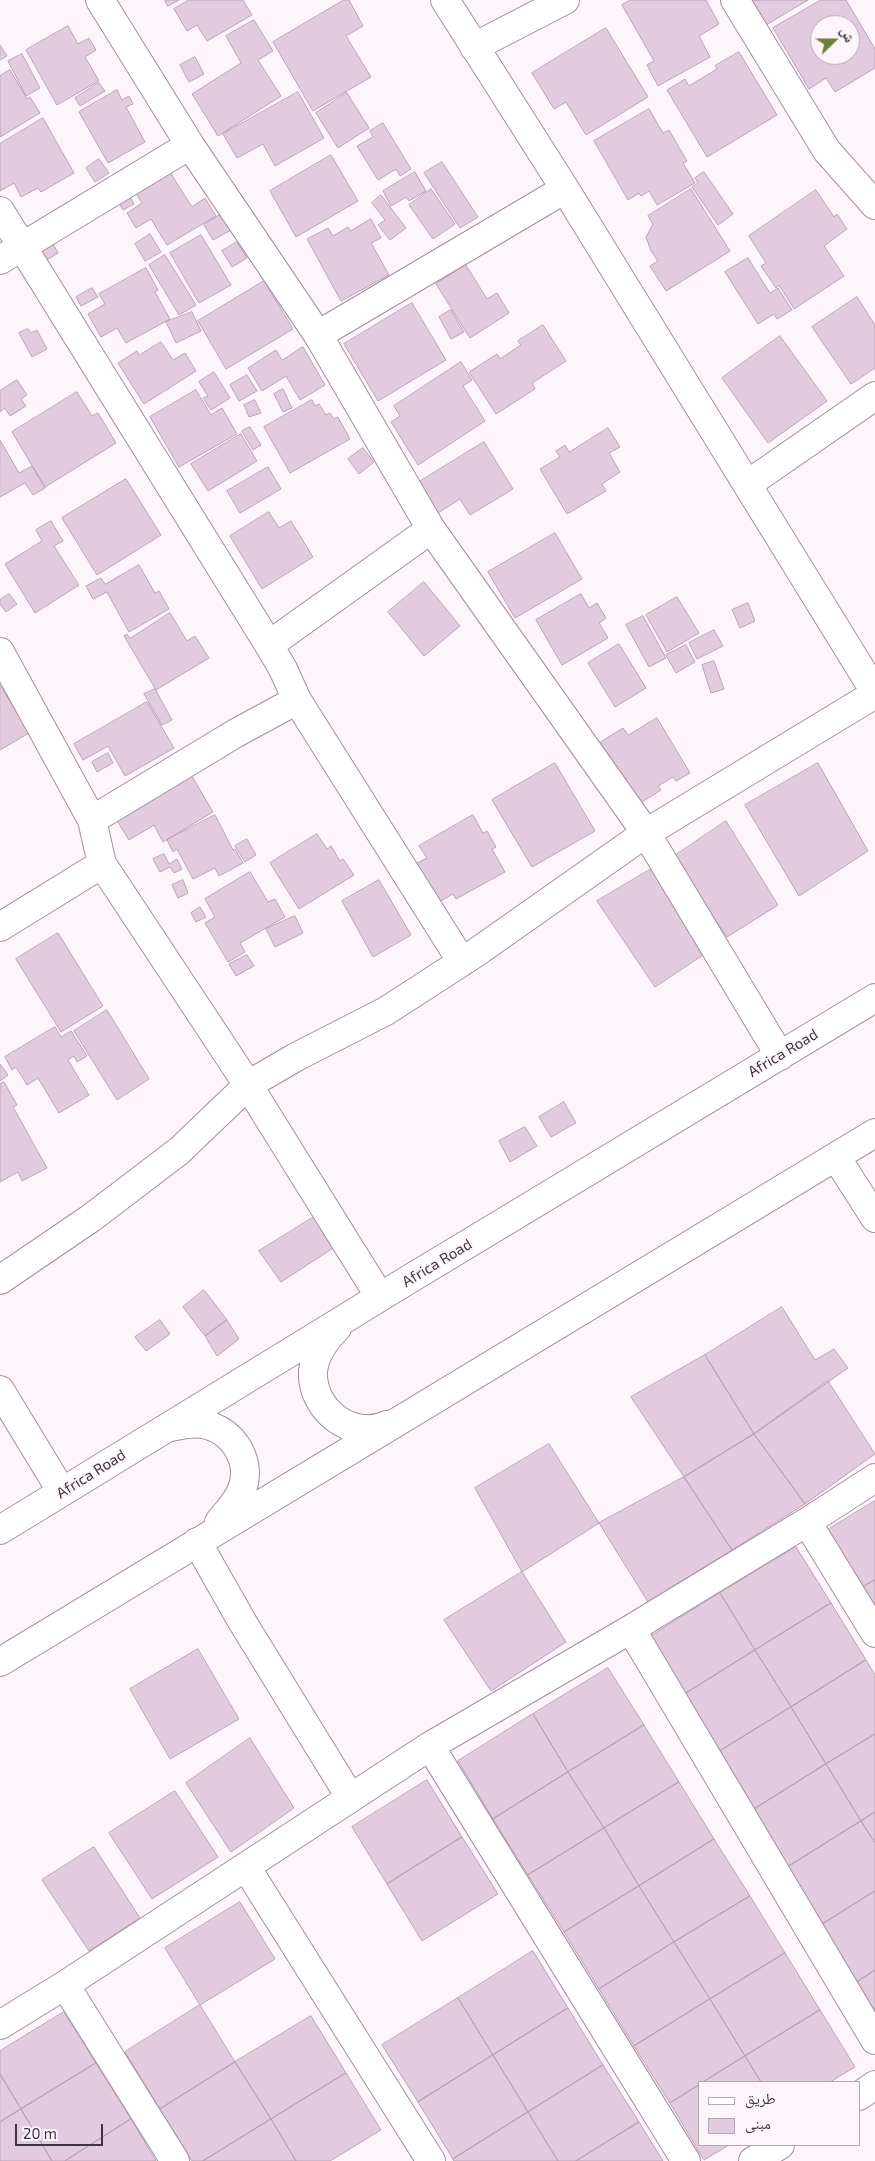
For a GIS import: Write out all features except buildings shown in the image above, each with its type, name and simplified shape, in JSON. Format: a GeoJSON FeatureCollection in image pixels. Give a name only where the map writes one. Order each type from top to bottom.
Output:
{"type":"FeatureCollection","features":[{"type":"Feature","properties":{"kind":"street"},"geometry":{"type":"LineString","coordinates":[[100,0],[190,145],[318,335],[431,529],[646,833],[780,1056]]}},
{"type":"Feature","properties":{"kind":"street"},"geometry":{"type":"LineString","coordinates":[[0,1280],[91,1218],[180,1151],[248,1085],[296,1057],[386,1011],[462,962],[646,833],[875,693],[748,484],[446,0]]}},
{"type":"Feature","properties":{"kind":"street"},"geometry":{"type":"LineString","coordinates":[[474,47],[565,0]]}},
{"type":"Feature","properties":{"kind":"street"},"geometry":{"type":"LineString","coordinates":[[735,0],[827,152],[875,205]]}},
{"type":"Feature","properties":{"kind":"street"},"geometry":{"type":"LineString","coordinates":[[11,254],[190,145]]}},
{"type":"Feature","properties":{"kind":"street"},"geometry":{"type":"LineString","coordinates":[[318,335],[565,189]]}},
{"type":"Feature","properties":{"kind":"street"},"geometry":{"type":"LineString","coordinates":[[0,211],[11,254],[269,645],[283,669],[297,700],[462,962]]}},
{"type":"Feature","properties":{"kind":"street"},"geometry":{"type":"LineString","coordinates":[[748,484],[875,396]]}},
{"type":"Feature","properties":{"kind":"street"},"geometry":{"type":"LineString","coordinates":[[269,645],[431,529]]}},
{"type":"Feature","properties":{"kind":"street"},"geometry":{"type":"LineString","coordinates":[[0,652],[92,820],[102,864],[248,1085],[380,1297]]}},
{"type":"Feature","properties":{"kind":"street"},"geometry":{"type":"LineString","coordinates":[[92,820],[236,733],[297,700]]}},
{"type":"Feature","properties":{"kind":"street"},"geometry":{"type":"LineString","coordinates":[[0,927],[102,864]]}},
{"type":"Feature","properties":{"kind":"street","name":"Africa Road"},"geometry":{"type":"LineString","coordinates":[[0,1530],[380,1297],[875,998]]}},
{"type":"Feature","properties":{"kind":"street"},"geometry":{"type":"LineString","coordinates":[[0,1662],[875,1133]]}},
{"type":"Feature","properties":{"kind":"street"},"geometry":{"type":"LineString","coordinates":[[836,1157],[875,1218]]}},
{"type":"Feature","properties":{"kind":"street"},"geometry":{"type":"LineString","coordinates":[[349,1317],[326,1340],[317,1354],[313,1371],[315,1388],[322,1404],[333,1417],[348,1426],[364,1429],[381,1428],[397,1421]]}},
{"type":"Feature","properties":{"kind":"street"},"geometry":{"type":"LineString","coordinates":[[0,1390],[62,1492]]}},
{"type":"Feature","properties":{"kind":"street"},"geometry":{"type":"LineString","coordinates":[[153,1436],[169,1428],[184,1424],[200,1423],[215,1427],[228,1435],[239,1448],[244,1463],[245,1479],[241,1494],[203,1539]]}},
{"type":"Feature","properties":{"kind":"street"},"geometry":{"type":"LineString","coordinates":[[0,2025],[65,1985],[430,1746],[631,1629],[807,1522],[875,1478]]}},
{"type":"Feature","properties":{"kind":"street"},"geometry":{"type":"LineString","coordinates":[[807,1522],[875,1633]]}},
{"type":"Feature","properties":{"kind":"street"},"geometry":{"type":"LineString","coordinates":[[203,1539],[243,1623],[350,1797]]}},
{"type":"Feature","properties":{"kind":"street"},"geometry":{"type":"LineString","coordinates":[[631,1629],[875,2040]]}},
{"type":"Feature","properties":{"kind":"street"},"geometry":{"type":"LineString","coordinates":[[430,1746],[686,2161]]}},
{"type":"Feature","properties":{"kind":"street"},"geometry":{"type":"LineString","coordinates":[[246,1867],[431,2161]]}},
{"type":"Feature","properties":{"kind":"street"},"geometry":{"type":"LineString","coordinates":[[65,1985],[175,2161]]}},
{"type":"Feature","properties":{"kind":"street"},"geometry":{"type":"LineString","coordinates":[[860,2095],[875,2085]]}},
{"type":"Feature","properties":{"kind":"street"},"geometry":{"type":"LineString","coordinates":[[753,2161],[778,2146]]}}]}
